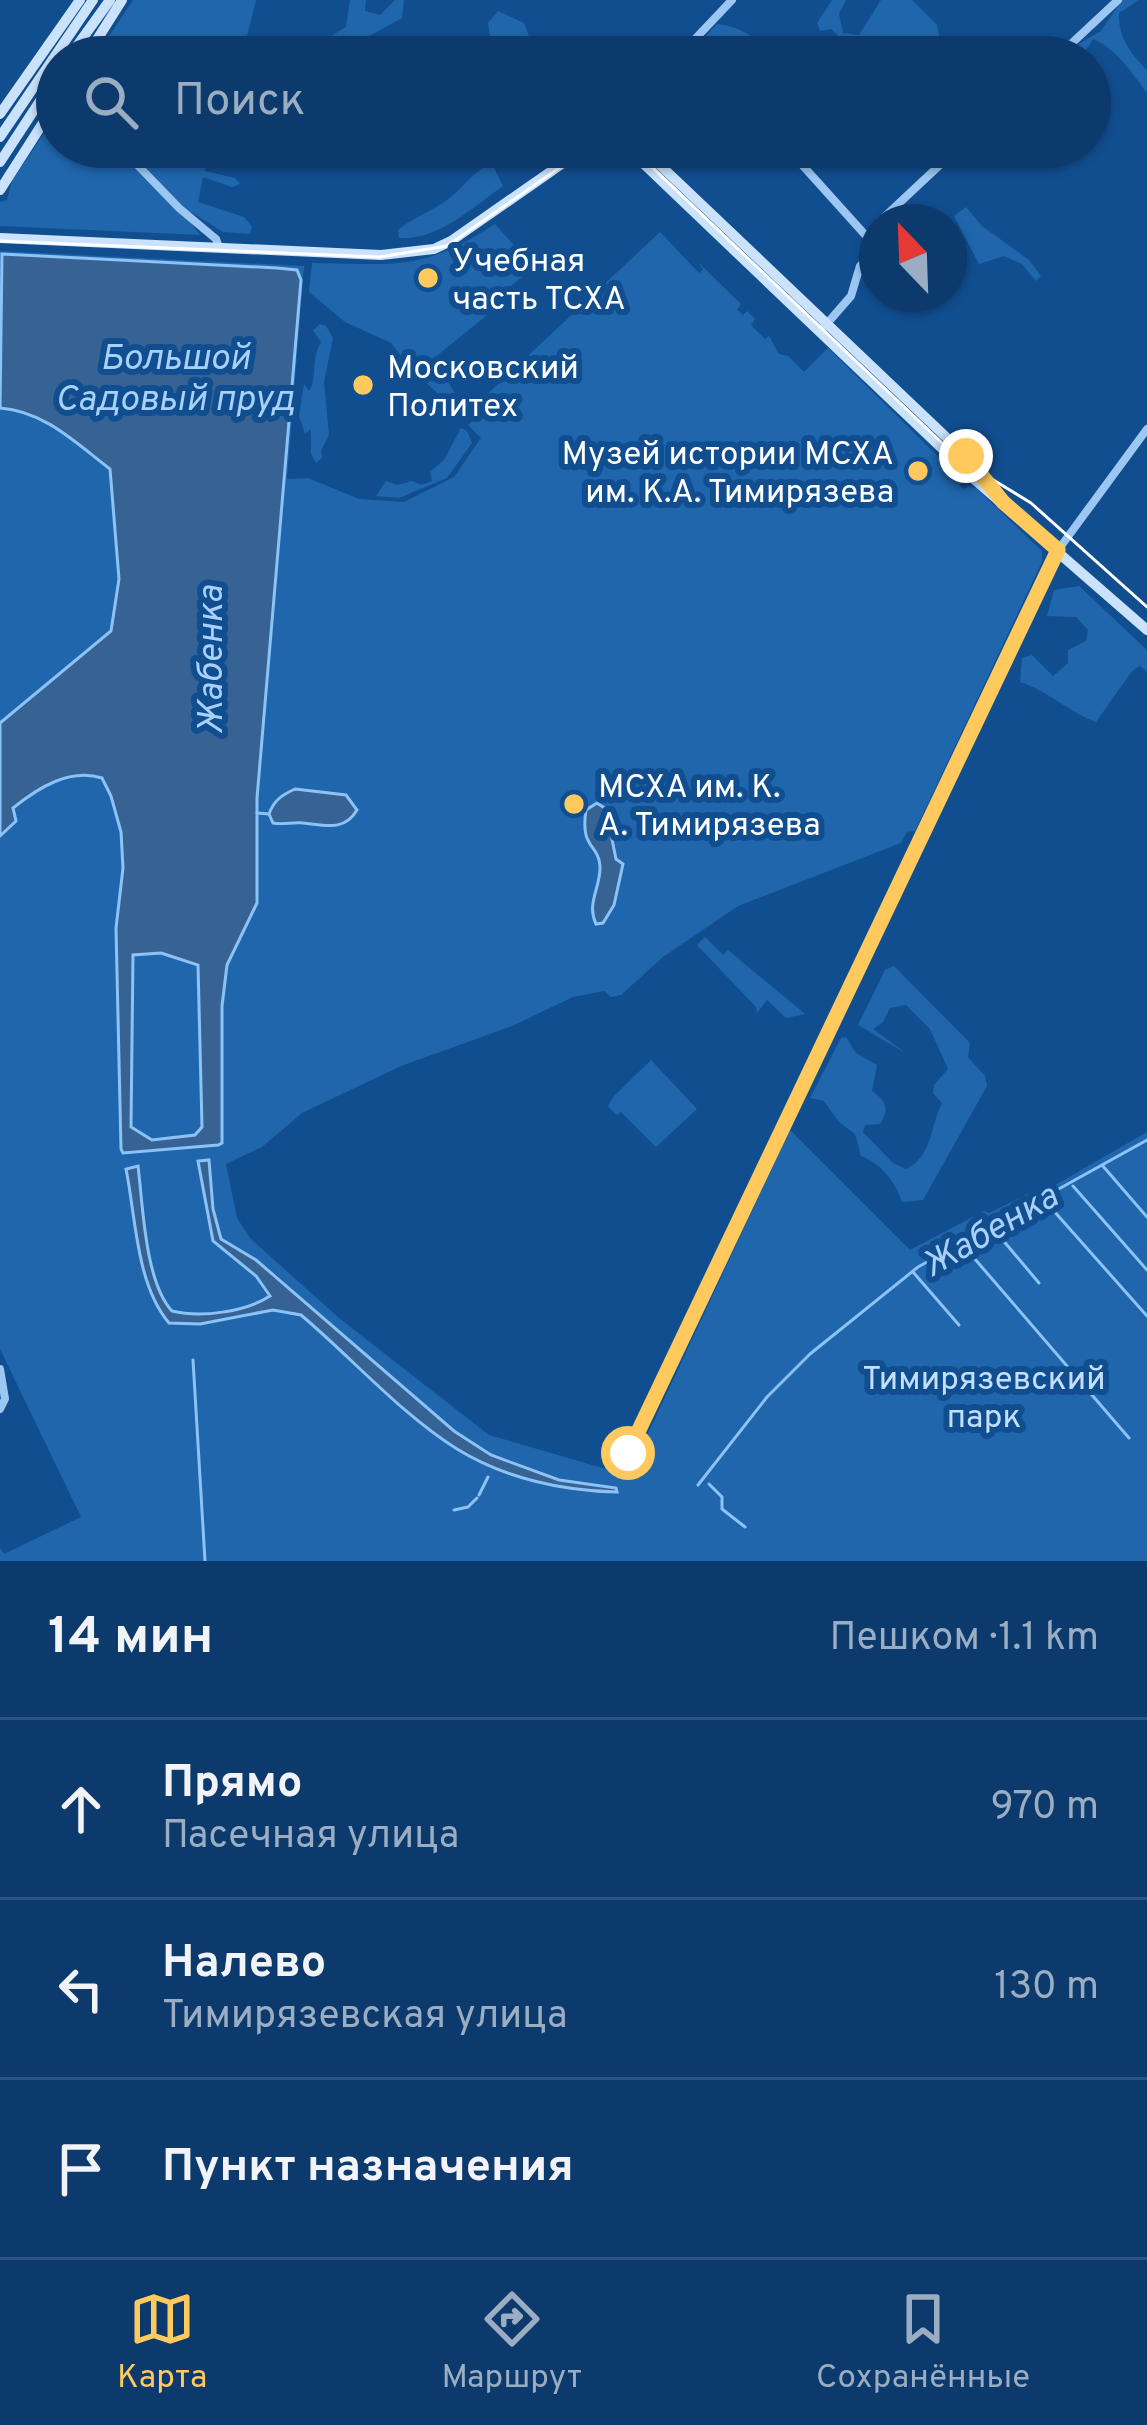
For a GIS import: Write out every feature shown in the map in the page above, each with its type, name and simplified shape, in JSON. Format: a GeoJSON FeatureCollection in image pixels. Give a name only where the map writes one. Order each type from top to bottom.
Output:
{"type":"FeatureCollection","features":[{"type":"Feature","properties":{"kind":"main road"},"geometry":{"type":"LineString","coordinates":[[52,36],[80,0]]}},
{"type":"Feature","properties":{"kind":"main road"},"geometry":{"type":"LineString","coordinates":[[69,36],[93,0]]}},
{"type":"Feature","properties":{"kind":"main road"},"geometry":{"type":"LineString","coordinates":[[84,36],[110,0]]}},
{"type":"Feature","properties":{"kind":"main road"},"geometry":{"type":"LineString","coordinates":[[99,36],[122,0]]}},
{"type":"Feature","properties":{"kind":"main road"},"geometry":{"type":"LineString","coordinates":[[0,114],[5,96],[36,56]]}},
{"type":"Feature","properties":{"kind":"main road"},"geometry":{"type":"LineString","coordinates":[[0,137],[36,84]]}},
{"type":"Feature","properties":{"kind":"main road"},"geometry":{"type":"LineString","coordinates":[[0,163],[36,108]]}},
{"type":"Feature","properties":{"kind":"main road"},"geometry":{"type":"LineString","coordinates":[[0,190],[36,134]]}},
{"type":"Feature","properties":{"kind":"main road"},"geometry":{"type":"LineString","coordinates":[[2,239],[381,255],[437,248],[555,168]]}},
{"type":"Feature","properties":{"kind":"main road"},"geometry":{"type":"LineString","coordinates":[[649,168],[823,328]]}},
{"type":"Feature","properties":{"kind":"main road"},"geometry":{"type":"LineString","coordinates":[[662,168],[1003,502],[1147,630]]}},
{"type":"Feature","properties":{"kind":"street"},"geometry":{"type":"LineString","coordinates":[[698,36],[732,0]]}},
{"type":"Feature","properties":{"kind":"street"},"geometry":{"type":"LineString","coordinates":[[1079,36],[1118,0]]}},
{"type":"Feature","properties":{"kind":"street"},"geometry":{"type":"LineString","coordinates":[[141,168],[220,247]]}},
{"type":"Feature","properties":{"kind":"street"},"geometry":{"type":"LineString","coordinates":[[805,168],[859,228]]}},
{"type":"Feature","properties":{"kind":"street"},"geometry":{"type":"LineString","coordinates":[[898,204],[937,168]]}},
{"type":"Feature","properties":{"kind":"street"},"geometry":{"type":"LineString","coordinates":[[823,328],[851,296],[859,269]]}},
{"type":"Feature","properties":{"kind":"street"},"geometry":{"type":"LineString","coordinates":[[628,1453],[1058,550],[1147,428]]}},
{"type":"Feature","properties":{"kind":"street"},"geometry":{"type":"LineString","coordinates":[[0,1369],[5,1399],[0,1409]]}},
{"type":"Feature","properties":{"kind":"green space"},"geometry":{"type":"Polygon","coordinates":[[[133,0],[256,0],[247,36],[109,36],[133,0]]]}},
{"type":"Feature","properties":{"kind":"green space"},"geometry":{"type":"Polygon","coordinates":[[[350,0],[366,0],[365,11],[380,15],[395,0],[404,0],[402,18],[369,36],[331,36],[346,27],[350,0]]]}},
{"type":"Feature","properties":{"kind":"green space"},"geometry":{"type":"Polygon","coordinates":[[[832,0],[846,0],[839,14],[843,33],[859,35],[881,0],[912,0],[937,25],[940,36],[838,36],[831,29],[820,31],[817,23],[832,0]]]}},
{"type":"Feature","properties":{"kind":"green space"},"geometry":{"type":"Polygon","coordinates":[[[1122,0],[1139,0],[1119,13],[1119,22],[1126,44],[1147,70],[1147,93],[1111,51],[1111,36],[1092,36],[1122,0]]]}},
{"type":"Feature","properties":{"kind":"green space"},"geometry":{"type":"Polygon","coordinates":[[[498,11],[524,23],[529,36],[490,36],[488,23],[498,11]]]}},
{"type":"Feature","properties":{"kind":"green space"},"geometry":{"type":"Polygon","coordinates":[[[717,24],[752,36],[706,36],[717,24]]]}},
{"type":"Feature","properties":{"kind":"green space"},"geometry":{"type":"Polygon","coordinates":[[[36,145],[36,168],[206,168],[240,184],[232,187],[203,177],[198,202],[244,217],[252,227],[250,234],[223,232],[191,212],[188,219],[200,235],[0,226],[0,202],[7,200],[12,181],[36,145]]]}},
{"type":"Feature","properties":{"kind":"green space"},"geometry":{"type":"Polygon","coordinates":[[[494,168],[503,186],[441,228],[399,238],[398,230],[446,201],[474,175],[494,168]]]}},
{"type":"Feature","properties":{"kind":"green space"},"geometry":{"type":"Polygon","coordinates":[[[967,208],[982,226],[1029,260],[1041,276],[1036,281],[1022,264],[1004,256],[979,264],[967,241],[967,208]]]}},
{"type":"Feature","properties":{"kind":"green space"},"geometry":{"type":"Polygon","coordinates":[[[495,224],[531,270],[493,300],[497,307],[434,358],[456,395],[447,402],[391,343],[345,322],[309,292],[312,263],[387,264],[427,258],[495,224]]]}},
{"type":"Feature","properties":{"kind":"green space","name":"МСХА им. К. А. Тимирязева"},"geometry":{"type":"Polygon","coordinates":[[[660,232],[699,273],[703,270],[699,263],[741,304],[737,310],[755,319],[751,325],[765,339],[769,336],[779,354],[788,356],[804,372],[828,348],[962,480],[959,485],[976,488],[1042,551],[1042,562],[915,831],[907,832],[901,843],[738,906],[663,957],[621,995],[611,997],[604,991],[573,997],[512,1026],[401,1066],[302,1113],[262,1147],[226,1164],[237,1218],[251,1239],[339,1318],[489,1435],[630,1476],[636,1472],[645,1440],[790,1130],[910,1250],[984,1211],[1050,1188],[1147,1132],[1147,1561],[0,1561],[0,1548],[4,1554],[81,1517],[0,1349],[0,251],[304,266],[287,479],[308,478],[359,499],[404,502],[454,477],[481,438],[468,425],[473,420],[467,413],[660,232]]]}},
{"type":"Feature","properties":{"kind":"green space"},"geometry":{"type":"Polygon","coordinates":[[[320,324],[333,338],[324,382],[329,435],[316,463],[311,454],[311,429],[305,434],[299,416],[304,384],[309,391],[313,381],[321,342],[313,330],[320,324]]]}},
{"type":"Feature","properties":{"kind":"green space"},"geometry":{"type":"Polygon","coordinates":[[[461,428],[472,443],[447,478],[399,498],[376,496],[386,481],[421,485],[432,481],[430,472],[444,460],[461,428]]]}},
{"type":"Feature","properties":{"kind":"green space"},"geometry":{"type":"Polygon","coordinates":[[[1079,586],[1147,650],[1147,672],[1140,666],[1132,671],[1096,722],[1020,682],[1022,658],[1032,655],[1053,676],[1068,663],[1068,650],[1086,641],[1088,630],[1076,617],[1047,616],[1054,590],[1079,586]]]}},
{"type":"Feature","properties":{"kind":"green space"},"geometry":{"type":"Polygon","coordinates":[[[705,937],[723,955],[728,950],[805,1014],[786,1018],[767,1000],[757,1013],[697,945],[705,937]]]}},
{"type":"Feature","properties":{"kind":"green space"},"geometry":{"type":"Polygon","coordinates":[[[894,966],[970,1043],[968,1057],[985,1076],[987,1086],[923,1200],[902,1202],[886,1174],[861,1156],[855,1134],[824,1101],[810,1098],[841,1038],[846,1037],[856,1053],[877,1065],[872,1091],[885,1105],[880,1124],[865,1125],[863,1132],[893,1163],[906,1169],[921,1157],[942,1103],[933,1093],[934,1085],[948,1069],[930,1029],[906,1005],[890,1008],[873,1029],[907,1054],[858,1025],[885,970],[894,966]]]}},
{"type":"Feature","properties":{"kind":"green space"},"geometry":{"type":"Polygon","coordinates":[[[651,1060],[697,1109],[656,1147],[621,1112],[616,1115],[608,1106],[651,1060]]]}},
{"type":"Feature","properties":{"kind":"water","name":"Большой Садовый пруд"},"geometry":{"type":"Polygon","coordinates":[[[2,254],[297,270],[301,280],[257,798],[257,903],[227,965],[222,1006],[222,1143],[218,1145],[123,1153],[121,1149],[116,928],[123,868],[121,832],[102,778],[78,776],[43,787],[13,808],[16,821],[0,836],[0,723],[111,631],[119,579],[110,469],[45,422],[0,408],[2,254]],[[161,953],[133,955],[131,1127],[152,1140],[195,1135],[202,1127],[198,965],[161,953]]]}},
{"type":"Feature","properties":{"kind":"water"},"geometry":{"type":"Polygon","coordinates":[[[295,789],[346,795],[357,810],[346,822],[333,826],[273,823],[269,814],[273,805],[295,789]]]}},
{"type":"Feature","properties":{"kind":"water"},"geometry":{"type":"Polygon","coordinates":[[[597,803],[606,809],[616,859],[623,864],[614,905],[603,923],[596,924],[593,909],[600,866],[585,823],[586,810],[597,803]]]}},
{"type":"Feature","properties":{"kind":"water"},"geometry":{"type":"Polygon","coordinates":[[[209,1160],[221,1239],[256,1260],[454,1431],[491,1455],[559,1480],[616,1488],[617,1492],[534,1481],[457,1449],[397,1403],[301,1315],[273,1310],[200,1324],[169,1323],[144,1270],[126,1169],[138,1166],[151,1263],[172,1311],[222,1312],[270,1296],[256,1276],[213,1241],[198,1161],[209,1160]]]}},
{"type":"Feature","properties":{"kind":"waterway"},"geometry":{"type":"LineString","coordinates":[[257,813],[269,814]]}},
{"type":"Feature","properties":{"kind":"waterway","name":"Жабенка"},"geometry":{"type":"LineString","coordinates":[[698,1485],[767,1397],[810,1354],[918,1267],[1147,1140]]}},
{"type":"Feature","properties":{"kind":"waterway"},"geometry":{"type":"LineString","coordinates":[[1102,1165],[1147,1217]]}},
{"type":"Feature","properties":{"kind":"waterway"},"geometry":{"type":"LineString","coordinates":[[1073,1186],[1147,1270]]}},
{"type":"Feature","properties":{"kind":"waterway"},"geometry":{"type":"LineString","coordinates":[[1045,1201],[1147,1316]]}},
{"type":"Feature","properties":{"kind":"waterway"},"geometry":{"type":"LineString","coordinates":[[991,1226],[1039,1283]]}},
{"type":"Feature","properties":{"kind":"waterway"},"geometry":{"type":"LineString","coordinates":[[962,1244],[1129,1438]]}},
{"type":"Feature","properties":{"kind":"waterway"},"geometry":{"type":"LineString","coordinates":[[913,1272],[959,1325]]}},
{"type":"Feature","properties":{"kind":"waterway"},"geometry":{"type":"LineString","coordinates":[[193,1360],[205,1561]]}},
{"type":"Feature","properties":{"kind":"waterway"},"geometry":{"type":"LineString","coordinates":[[479,1495],[488,1477]]}},
{"type":"Feature","properties":{"kind":"waterway"},"geometry":{"type":"LineString","coordinates":[[709,1484],[722,1497],[722,1509],[745,1527]]}},
{"type":"Feature","properties":{"kind":"waterway"},"geometry":{"type":"LineString","coordinates":[[454,1510],[468,1507],[477,1498]]}},
{"type":"Feature","properties":{"kind":"tram line"},"geometry":{"type":"LineString","coordinates":[[0,241],[379,257],[447,246],[559,168]]}},
{"type":"Feature","properties":{"kind":"tram line"},"geometry":{"type":"LineString","coordinates":[[653,168],[959,459],[1031,503],[1147,607]]}},
{"type":"Feature","properties":{"kind":"place","name":"Учебная часть ТСХА"},"geometry":{"type":"Point","coordinates":[428,278]}},
{"type":"Feature","properties":{"kind":"place","name":"Московский Политех"},"geometry":{"type":"Point","coordinates":[363,385]}},
{"type":"Feature","properties":{"kind":"place","name":"Музей истории МСХА им. К.А. Тимирязева"},"geometry":{"type":"Point","coordinates":[918,471]}},
{"type":"Feature","properties":{"kind":"place","name":"МСХА им. К. А. Тимирязева"},"geometry":{"type":"Point","coordinates":[574,804]}},
{"type":"Feature","properties":{"kind":"route"},"geometry":{"type":"LineString","coordinates":[[628,1453],[1058,550],[1003,502],[966,456]]}},
{"type":"Feature","properties":{"kind":"park label","name":"Тимирязевский парк"},"geometry":{"type":"Point","coordinates":[984,1396]}}]}
